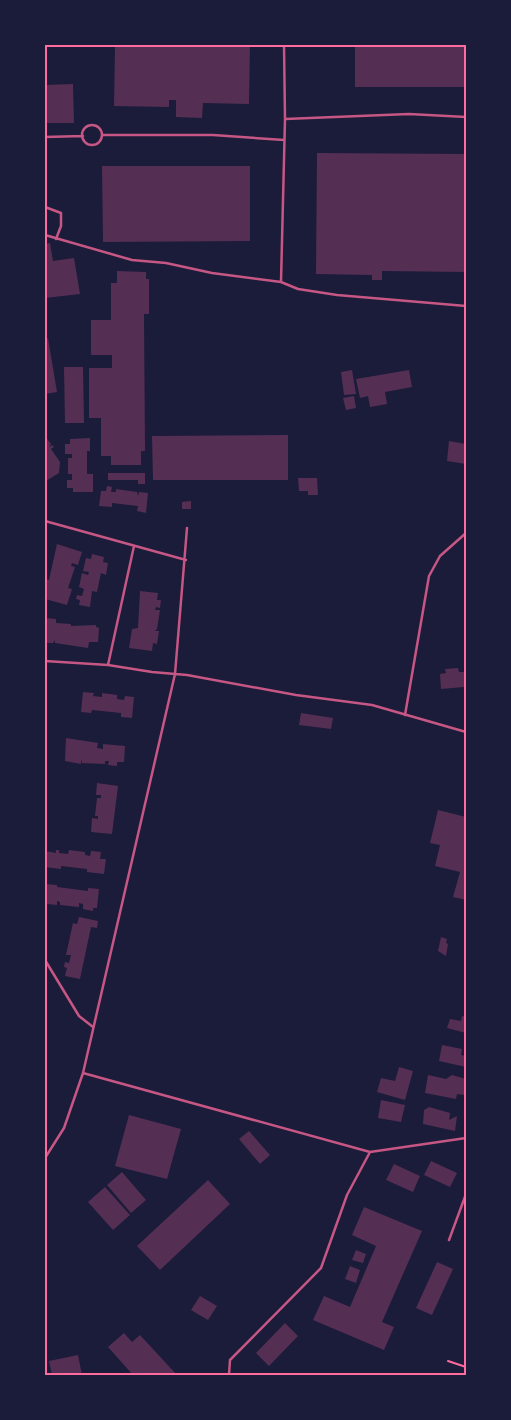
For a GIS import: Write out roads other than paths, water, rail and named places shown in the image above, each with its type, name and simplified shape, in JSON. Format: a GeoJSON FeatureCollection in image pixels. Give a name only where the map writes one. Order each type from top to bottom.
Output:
{"type":"FeatureCollection","features":[{"type":"Feature","properties":{"kind":"lane"},"geometry":{"type":"LineString","coordinates":[[281,282],[285,119],[284,45]]}},
{"type":"Feature","properties":{"kind":"lane"},"geometry":{"type":"LineString","coordinates":[[285,119],[409,114],[466,117]]}},
{"type":"Feature","properties":{"kind":"lane"},"geometry":{"type":"LineString","coordinates":[[92,126],[99,128],[102,135],[99,143],[94,145],[88,144],[83,136],[86,128],[92,126]]}},
{"type":"Feature","properties":{"kind":"lane"},"geometry":{"type":"LineString","coordinates":[[102,135],[218,135],[284,140]]}},
{"type":"Feature","properties":{"kind":"lane"},"geometry":{"type":"LineString","coordinates":[[45,137],[83,136]]}},
{"type":"Feature","properties":{"kind":"lane"},"geometry":{"type":"LineString","coordinates":[[45,207],[61,213],[61,226],[56,239]]}},
{"type":"Feature","properties":{"kind":"lane"},"geometry":{"type":"LineString","coordinates":[[45,236],[132,260],[166,263],[212,273],[281,282],[298,289],[337,295],[466,306]]}},
{"type":"Feature","properties":{"kind":"lane"},"geometry":{"type":"LineString","coordinates":[[45,521],[186,560]]}},
{"type":"Feature","properties":{"kind":"lane"},"geometry":{"type":"LineString","coordinates":[[45,1158],[64,1128],[83,1073],[174,674],[186,560],[187,528]]}},
{"type":"Feature","properties":{"kind":"lane"},"geometry":{"type":"LineString","coordinates":[[405,715],[429,576],[440,556],[466,533]]}},
{"type":"Feature","properties":{"kind":"lane"},"geometry":{"type":"LineString","coordinates":[[108,665],[134,546]]}},
{"type":"Feature","properties":{"kind":"lane"},"geometry":{"type":"LineString","coordinates":[[45,661],[108,665],[199,676],[296,695],[372,706],[466,732]]}},
{"type":"Feature","properties":{"kind":"lane"},"geometry":{"type":"LineString","coordinates":[[45,960],[79,1016],[93,1027]]}},
{"type":"Feature","properties":{"kind":"lane"},"geometry":{"type":"LineString","coordinates":[[83,1073],[370,1152],[466,1138]]}},
{"type":"Feature","properties":{"kind":"lane"},"geometry":{"type":"LineString","coordinates":[[229,1375],[230,1360],[321,1268],[347,1195],[370,1152]]}},
{"type":"Feature","properties":{"kind":"lane"},"geometry":{"type":"LineString","coordinates":[[449,1240],[466,1194]]}}]}
